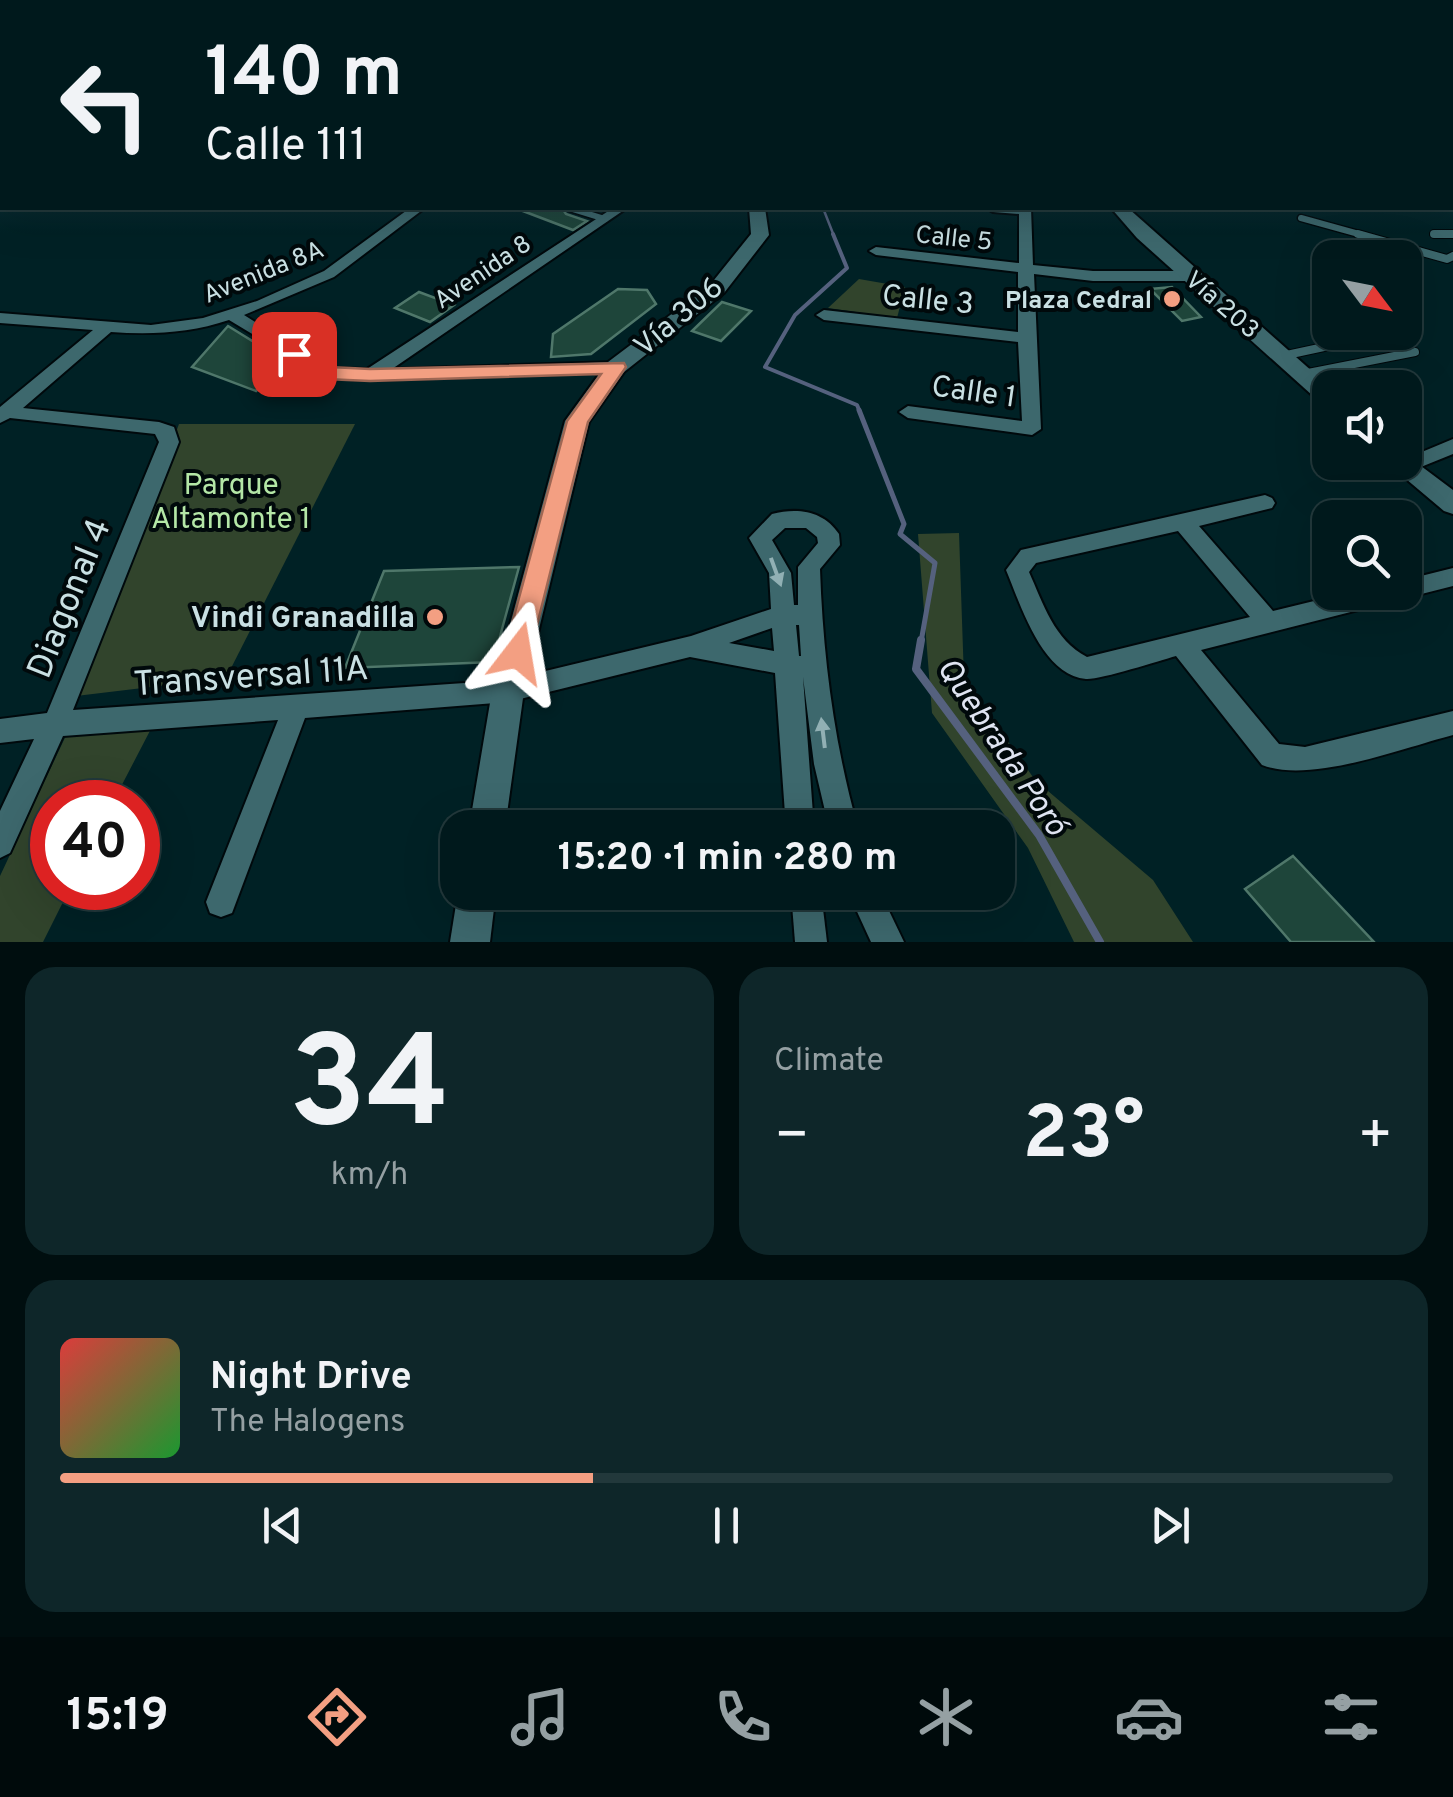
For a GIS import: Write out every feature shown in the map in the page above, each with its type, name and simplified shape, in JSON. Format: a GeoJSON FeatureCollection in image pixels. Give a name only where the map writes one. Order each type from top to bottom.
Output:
{"type":"FeatureCollection","features":[{"type":"Feature","properties":{"kind":"street","name":"Avenida 8A"},"geometry":{"type":"LineString","coordinates":[[0,318],[106,328],[180,327],[232,315],[329,274],[415,210]]}},
{"type":"Feature","properties":{"kind":"street","name":"Avenida 8"},"geometry":{"type":"LineString","coordinates":[[370,375],[618,210]]}},
{"type":"Feature","properties":{"kind":"street","name":"Vía 306"},"geometry":{"type":"LineString","coordinates":[[490,810],[508,692],[577,421],[616,367],[717,290],[760,235],[757,210]]}},
{"type":"Feature","properties":{"kind":"street"},"geometry":{"type":"LineString","coordinates":[[1015,210],[1026,211],[1026,338]]}},
{"type":"Feature","properties":{"kind":"street","name":"Vía 203"},"geometry":{"type":"LineString","coordinates":[[1120,210],[1312,383]]}},
{"type":"Feature","properties":{"kind":"street","name":"Calle 5"},"geometry":{"type":"LineString","coordinates":[[876,252],[1110,277],[1191,276]]}},
{"type":"Feature","properties":{"kind":"street"},"geometry":{"type":"LineString","coordinates":[[232,315],[325,373],[616,367]]}},
{"type":"Feature","properties":{"kind":"street","name":"Calle 3"},"geometry":{"type":"LineString","coordinates":[[824,315],[1026,338]]}},
{"type":"Feature","properties":{"kind":"street"},"geometry":{"type":"LineString","coordinates":[[3,415],[106,328]]}},
{"type":"Feature","properties":{"kind":"street","name":"Calle 1"},"geometry":{"type":"LineString","coordinates":[[908,412],[1032,429],[1026,338]]}},
{"type":"Feature","properties":{"kind":"street","name":"Diagonal 4"},"geometry":{"type":"LineString","coordinates":[[0,844],[55,724],[169,442],[167,432],[3,415]]}},
{"type":"Feature","properties":{"kind":"street"},"geometry":{"type":"LineString","coordinates":[[1422,457],[1453,446]]}},
{"type":"Feature","properties":{"kind":"street"},"geometry":{"type":"LineString","coordinates":[[1422,479],[1453,504]]}},
{"type":"Feature","properties":{"kind":"street"},"geometry":{"type":"LineString","coordinates":[[1264,502],[1029,556],[1017,570],[1056,651],[1071,664],[1086,668],[1321,610]]}},
{"type":"Feature","properties":{"kind":"street"},"geometry":{"type":"LineString","coordinates":[[1182,521],[1270,623]]}},
{"type":"Feature","properties":{"kind":"street"},"geometry":{"type":"LineString","coordinates":[[1422,585],[1453,578]]}},
{"type":"Feature","properties":{"kind":"street","name":"Transversal 11A"},"geometry":{"type":"LineString","coordinates":[[0,731],[508,692],[797,615],[802,667]]}},
{"type":"Feature","properties":{"kind":"street"},"geometry":{"type":"LineString","coordinates":[[1182,645],[1272,756],[1305,760],[1453,723]]}},
{"type":"Feature","properties":{"kind":"street"},"geometry":{"type":"LineString","coordinates":[[690,646],[802,667]]}},
{"type":"Feature","properties":{"kind":"street"},"geometry":{"type":"LineString","coordinates":[[802,667],[839,810]]}},
{"type":"Feature","properties":{"kind":"street"},"geometry":{"type":"LineString","coordinates":[[799,810],[802,667]]}},
{"type":"Feature","properties":{"kind":"street"},"geometry":{"type":"LineString","coordinates":[[221,902],[296,707]]}},
{"type":"Feature","properties":{"kind":"street"},"geometry":{"type":"LineString","coordinates":[[470,942],[474,910]]}},
{"type":"Feature","properties":{"kind":"street"},"geometry":{"type":"LineString","coordinates":[[808,910],[811,942]]}},
{"type":"Feature","properties":{"kind":"street"},"geometry":{"type":"LineString","coordinates":[[873,910],[888,942]]}},
{"type":"Feature","properties":{"kind":"lane"},"geometry":{"type":"LineString","coordinates":[[576,210],[606,219]]}},
{"type":"Feature","properties":{"kind":"lane"},"geometry":{"type":"LineString","coordinates":[[1301,218],[1448,259],[1453,256]]}},
{"type":"Feature","properties":{"kind":"lane"},"geometry":{"type":"LineString","coordinates":[[1434,234],[1453,234]]}},
{"type":"Feature","properties":{"kind":"lane"},"geometry":{"type":"LineString","coordinates":[[1282,356],[1312,350]]}},
{"type":"Feature","properties":{"kind":"lane"},"geometry":{"type":"LineString","coordinates":[[1302,374],[1415,352]]}},
{"type":"Feature","properties":{"kind":"green space"},"geometry":{"type":"Polygon","coordinates":[[[859,279],[905,287],[897,318],[828,308],[859,279]]]}},
{"type":"Feature","properties":{"kind":"green space","name":"Parque Altamonte 1"},"geometry":{"type":"Polygon","coordinates":[[[179,424],[355,424],[226,678],[76,696],[179,424]]]}},
{"type":"Feature","properties":{"kind":"green space"},"geometry":{"type":"Polygon","coordinates":[[[959,533],[964,679],[1035,780],[1153,880],[1193,942],[1074,942],[1028,848],[1015,830],[1015,810],[1001,810],[932,713],[918,534],[959,533]]]}},
{"type":"Feature","properties":{"kind":"green space"},"geometry":{"type":"Polygon","coordinates":[[[153,725],[124,780],[45,780],[70,727],[153,725]]]}},
{"type":"Feature","properties":{"kind":"green space"},"geometry":{"type":"Polygon","coordinates":[[[30,812],[30,910],[59,910],[43,942],[0,942],[0,876],[30,812]]]}},
{"type":"Feature","properties":{"kind":"building"},"geometry":{"type":"Polygon","coordinates":[[[520,210],[563,210],[587,221],[573,230],[520,210]]]}},
{"type":"Feature","properties":{"kind":"building","name":"Plaza Cedral"},"geometry":{"type":"Polygon","coordinates":[[[1172,287],[1201,317],[1182,321],[1150,289],[1172,287]]]}},
{"type":"Feature","properties":{"kind":"building"},"geometry":{"type":"Polygon","coordinates":[[[618,289],[647,290],[656,304],[591,354],[551,357],[553,334],[618,289]]]}},
{"type":"Feature","properties":{"kind":"building"},"geometry":{"type":"Polygon","coordinates":[[[419,292],[454,305],[430,322],[395,308],[419,292]]]}},
{"type":"Feature","properties":{"kind":"building"},"geometry":{"type":"Polygon","coordinates":[[[722,302],[751,311],[721,341],[692,331],[722,302]]]}},
{"type":"Feature","properties":{"kind":"building"},"geometry":{"type":"Polygon","coordinates":[[[228,326],[288,363],[256,391],[192,367],[228,326]]]}},
{"type":"Feature","properties":{"kind":"building","name":"Vindi Granadilla"},"geometry":{"type":"Polygon","coordinates":[[[519,567],[493,662],[345,668],[384,571],[519,567]]]}},
{"type":"Feature","properties":{"kind":"building"},"geometry":{"type":"Polygon","coordinates":[[[1293,856],[1374,942],[1291,942],[1245,889],[1293,856]]]}},
{"type":"Feature","properties":{"kind":"waterway","name":"Quebrada Poró"},"geometry":{"type":"LineString","coordinates":[[824,210],[834,236]]}},
{"type":"Feature","properties":{"kind":"waterway","name":"Quebrada Poró"},"geometry":{"type":"LineString","coordinates":[[833,234],[847,268],[795,315],[765,367],[857,405],[860,412]]}},
{"type":"Feature","properties":{"kind":"waterway","name":"Quebrada Poró"},"geometry":{"type":"LineString","coordinates":[[859,410],[904,524],[900,534],[935,563],[921,642]]}},
{"type":"Feature","properties":{"kind":"waterway","name":"Quebrada Poró"},"geometry":{"type":"LineString","coordinates":[[921,640],[916,669],[1039,835],[1100,942]]}},
{"type":"Feature","properties":{"kind":"place","name":"Plaza Cedral"},"geometry":{"type":"Point","coordinates":[1172,299]}},
{"type":"Feature","properties":{"kind":"place","name":"Vindi Granadilla"},"geometry":{"type":"Point","coordinates":[435,617]}},
{"type":"Feature","properties":{"kind":"route"},"geometry":{"type":"LineString","coordinates":[[294,354],[325,373],[370,375],[616,367],[577,421],[518,653]]}}]}
